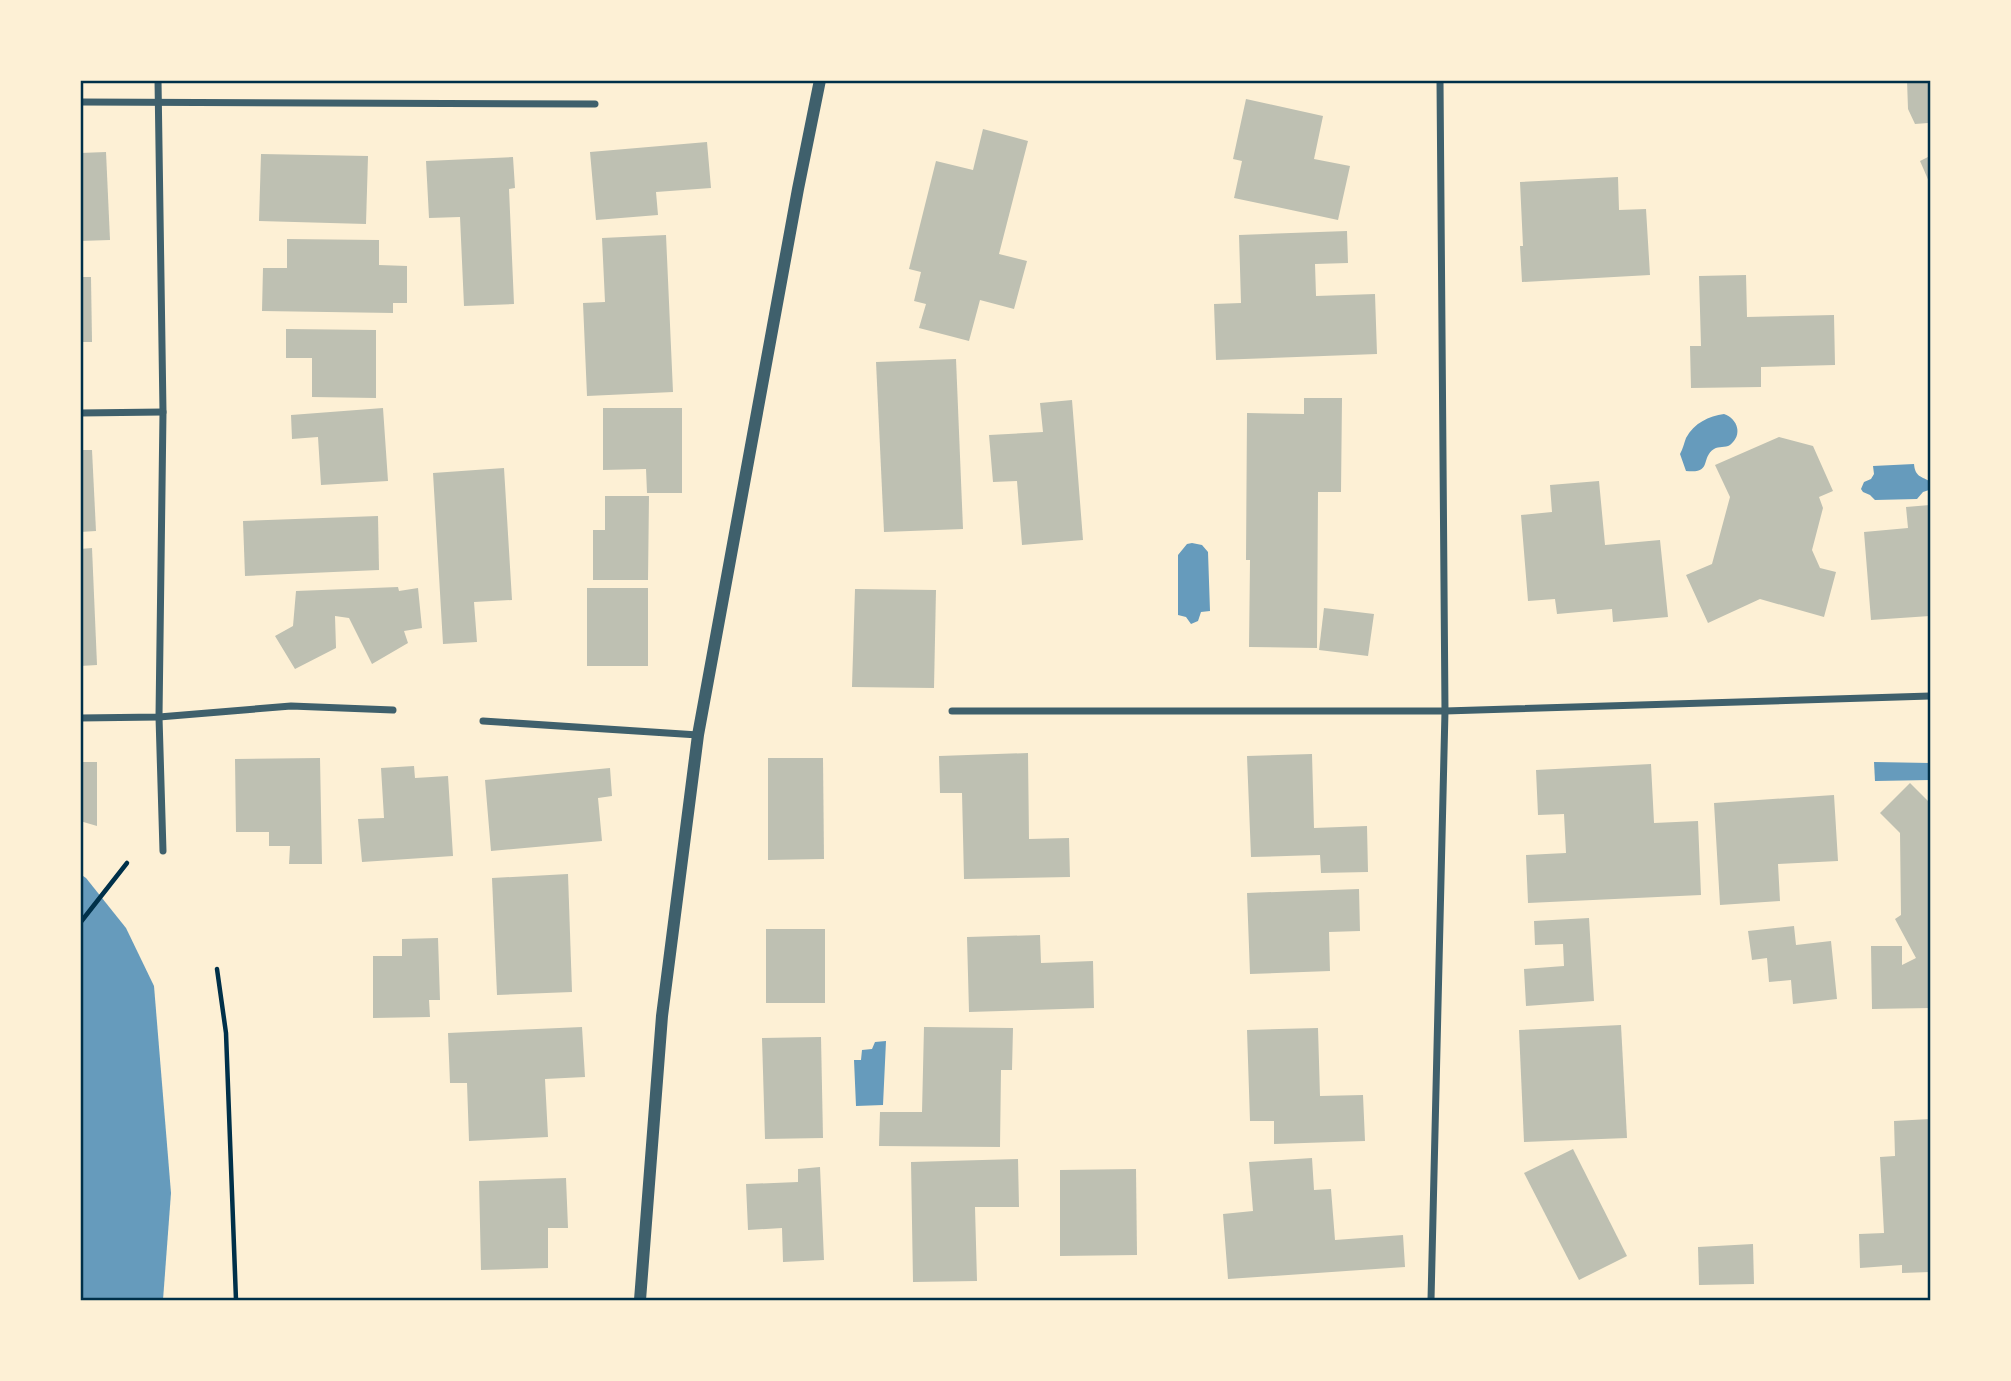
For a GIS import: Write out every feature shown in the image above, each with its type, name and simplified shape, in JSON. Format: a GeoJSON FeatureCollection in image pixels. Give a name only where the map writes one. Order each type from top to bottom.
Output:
{"type":"FeatureCollection","features":[{"type":"Feature","properties":{"kind":"street"},"geometry":{"type":"LineString","coordinates":[[158,80],[163,412],[159,717],[163,850]]}},
{"type":"Feature","properties":{"kind":"street"},"geometry":{"type":"LineString","coordinates":[[640,1300],[663,1016],[698,735],[820,80]]}},
{"type":"Feature","properties":{"kind":"street"},"geometry":{"type":"LineString","coordinates":[[1431,1300],[1444,711],[1440,80]]}},
{"type":"Feature","properties":{"kind":"street"},"geometry":{"type":"LineString","coordinates":[[80,102],[595,104]]}},
{"type":"Feature","properties":{"kind":"street"},"geometry":{"type":"LineString","coordinates":[[80,413],[163,412]]}},
{"type":"Feature","properties":{"kind":"street"},"geometry":{"type":"LineString","coordinates":[[952,710],[1444,711],[1930,696]]}},
{"type":"Feature","properties":{"kind":"street"},"geometry":{"type":"LineString","coordinates":[[80,718],[159,717],[292,706],[393,710]]}},
{"type":"Feature","properties":{"kind":"street"},"geometry":{"type":"LineString","coordinates":[[484,721],[698,735]]}},
{"type":"Feature","properties":{"kind":"path"},"geometry":{"type":"LineString","coordinates":[[80,923],[127,863]]}},
{"type":"Feature","properties":{"kind":"path"},"geometry":{"type":"LineString","coordinates":[[217,969],[226,1033],[236,1300]]}},
{"type":"Feature","properties":{"kind":"water"},"geometry":{"type":"Polygon","coordinates":[[[1724,414],[1735,423],[1737,437],[1728,446],[1714,449],[1700,470],[1686,471],[1680,454],[1689,433],[1702,421],[1724,414]]]}},
{"type":"Feature","properties":{"kind":"water"},"geometry":{"type":"Polygon","coordinates":[[[1914,464],[1917,473],[1929,481],[1929,490],[1917,499],[1875,500],[1861,489],[1864,482],[1874,474],[1873,466],[1914,464]]]}},
{"type":"Feature","properties":{"kind":"water"},"geometry":{"type":"Polygon","coordinates":[[[1187,544],[1202,545],[1208,552],[1210,611],[1201,612],[1198,621],[1191,624],[1186,617],[1178,615],[1178,555],[1187,544]]]}},
{"type":"Feature","properties":{"kind":"water"},"geometry":{"type":"Polygon","coordinates":[[[1874,762],[1930,763],[1930,780],[1875,781],[1874,762]]]}},
{"type":"Feature","properties":{"kind":"water"},"geometry":{"type":"Polygon","coordinates":[[[80,874],[126,928],[154,986],[171,1193],[163,1300],[81,1300],[80,874]]]}},
{"type":"Feature","properties":{"kind":"water"},"geometry":{"type":"Polygon","coordinates":[[[886,1041],[883,1105],[856,1106],[854,1060],[861,1060],[862,1050],[872,1049],[875,1042],[886,1041]]]}},
{"type":"Feature","properties":{"kind":"building"},"geometry":{"type":"Polygon","coordinates":[[[1907,80],[1930,80],[1930,128],[1928,123],[1915,124],[1908,109],[1907,80]]]}},
{"type":"Feature","properties":{"kind":"building"},"geometry":{"type":"Polygon","coordinates":[[[1246,99],[1323,116],[1314,159],[1350,166],[1338,220],[1234,198],[1242,161],[1233,159],[1246,99]]]}},
{"type":"Feature","properties":{"kind":"building"},"geometry":{"type":"Polygon","coordinates":[[[983,129],[1028,141],[999,254],[1027,261],[1014,309],[980,300],[969,341],[919,328],[926,304],[914,301],[921,272],[909,269],[936,161],[973,170],[983,129]]]}},
{"type":"Feature","properties":{"kind":"building"},"geometry":{"type":"Polygon","coordinates":[[[707,142],[711,188],[656,192],[658,215],[596,220],[590,152],[707,142]]]}},
{"type":"Feature","properties":{"kind":"building"},"geometry":{"type":"Polygon","coordinates":[[[106,152],[110,240],[80,241],[80,153],[106,152]]]}},
{"type":"Feature","properties":{"kind":"building"},"geometry":{"type":"Polygon","coordinates":[[[261,154],[368,156],[366,224],[259,221],[261,154]]]}},
{"type":"Feature","properties":{"kind":"building"},"geometry":{"type":"Polygon","coordinates":[[[1930,156],[1930,184],[1920,161],[1930,156]]]}},
{"type":"Feature","properties":{"kind":"building"},"geometry":{"type":"Polygon","coordinates":[[[513,157],[515,188],[509,189],[514,304],[464,306],[460,217],[429,218],[426,161],[513,157]]]}},
{"type":"Feature","properties":{"kind":"building"},"geometry":{"type":"Polygon","coordinates":[[[1618,177],[1619,210],[1646,209],[1650,275],[1522,282],[1520,182],[1618,177]]]}},
{"type":"Feature","properties":{"kind":"building"},"geometry":{"type":"Polygon","coordinates":[[[1347,231],[1348,263],[1315,264],[1316,296],[1375,294],[1377,354],[1216,360],[1214,304],[1241,303],[1239,235],[1347,231]]]}},
{"type":"Feature","properties":{"kind":"building"},"geometry":{"type":"Polygon","coordinates":[[[666,235],[673,392],[587,396],[583,303],[605,302],[602,238],[666,235]]]}},
{"type":"Feature","properties":{"kind":"building"},"geometry":{"type":"Polygon","coordinates":[[[287,239],[379,240],[379,265],[407,266],[407,303],[393,303],[393,313],[262,311],[263,268],[287,268],[287,239]]]}},
{"type":"Feature","properties":{"kind":"building"},"geometry":{"type":"Polygon","coordinates":[[[1746,275],[1747,317],[1834,315],[1835,365],[1761,367],[1761,387],[1691,388],[1690,346],[1701,346],[1699,276],[1746,275]]]}},
{"type":"Feature","properties":{"kind":"building"},"geometry":{"type":"Polygon","coordinates":[[[80,277],[91,277],[92,342],[80,342],[80,277]]]}},
{"type":"Feature","properties":{"kind":"building"},"geometry":{"type":"Polygon","coordinates":[[[286,329],[376,330],[376,398],[312,397],[312,358],[286,358],[286,329]]]}},
{"type":"Feature","properties":{"kind":"building"},"geometry":{"type":"Polygon","coordinates":[[[956,359],[963,529],[884,532],[876,362],[956,359]]]}},
{"type":"Feature","properties":{"kind":"building"},"geometry":{"type":"Polygon","coordinates":[[[1304,398],[1342,398],[1341,492],[1318,492],[1317,648],[1249,647],[1250,560],[1246,560],[1247,413],[1304,414],[1304,398]]]}},
{"type":"Feature","properties":{"kind":"building"},"geometry":{"type":"Polygon","coordinates":[[[1072,400],[1083,540],[1022,545],[1017,481],[993,482],[989,435],[1043,432],[1040,403],[1072,400]]]}},
{"type":"Feature","properties":{"kind":"building"},"geometry":{"type":"Polygon","coordinates":[[[383,408],[388,481],[321,485],[318,437],[292,439],[291,415],[383,408]]]}},
{"type":"Feature","properties":{"kind":"building"},"geometry":{"type":"Polygon","coordinates":[[[603,408],[682,408],[682,493],[647,493],[646,469],[603,470],[603,408]]]}},
{"type":"Feature","properties":{"kind":"building"},"geometry":{"type":"Polygon","coordinates":[[[1779,437],[1813,446],[1833,491],[1819,497],[1823,508],[1812,550],[1820,568],[1836,572],[1824,617],[1760,599],[1708,623],[1686,575],[1712,564],[1730,497],[1715,465],[1779,437]]]}},
{"type":"Feature","properties":{"kind":"building"},"geometry":{"type":"Polygon","coordinates":[[[80,450],[92,450],[96,531],[80,532],[80,450]]]}},
{"type":"Feature","properties":{"kind":"building"},"geometry":{"type":"Polygon","coordinates":[[[504,468],[512,600],[474,602],[477,642],[443,644],[433,473],[504,468]]]}},
{"type":"Feature","properties":{"kind":"building"},"geometry":{"type":"Polygon","coordinates":[[[1599,481],[1605,545],[1660,540],[1668,617],[1613,622],[1612,609],[1557,614],[1555,599],[1528,601],[1521,515],[1552,512],[1550,485],[1599,481]]]}},
{"type":"Feature","properties":{"kind":"building"},"geometry":{"type":"Polygon","coordinates":[[[605,496],[649,496],[648,580],[593,580],[593,530],[605,530],[605,496]]]}},
{"type":"Feature","properties":{"kind":"building"},"geometry":{"type":"Polygon","coordinates":[[[1930,505],[1930,616],[1871,620],[1864,532],[1908,528],[1906,507],[1930,505]]]}},
{"type":"Feature","properties":{"kind":"building"},"geometry":{"type":"Polygon","coordinates":[[[378,516],[379,570],[245,576],[243,521],[378,516]]]}},
{"type":"Feature","properties":{"kind":"building"},"geometry":{"type":"Polygon","coordinates":[[[92,548],[97,665],[80,666],[80,549],[92,548]]]}},
{"type":"Feature","properties":{"kind":"building"},"geometry":{"type":"Polygon","coordinates":[[[398,587],[399,591],[418,588],[422,628],[404,631],[408,643],[372,664],[349,618],[335,616],[336,648],[295,669],[275,636],[293,626],[296,591],[398,587]]]}},
{"type":"Feature","properties":{"kind":"building"},"geometry":{"type":"Polygon","coordinates":[[[587,588],[648,588],[648,666],[587,666],[587,588]]]}},
{"type":"Feature","properties":{"kind":"building"},"geometry":{"type":"Polygon","coordinates":[[[855,589],[936,590],[934,688],[852,687],[855,589]]]}},
{"type":"Feature","properties":{"kind":"building"},"geometry":{"type":"Polygon","coordinates":[[[1324,608],[1374,614],[1368,656],[1319,650],[1324,608]]]}},
{"type":"Feature","properties":{"kind":"building"},"geometry":{"type":"Polygon","coordinates":[[[1028,753],[1029,839],[1069,838],[1070,877],[964,879],[962,793],[940,793],[939,756],[1028,753]]]}},
{"type":"Feature","properties":{"kind":"building"},"geometry":{"type":"Polygon","coordinates":[[[1312,754],[1314,828],[1367,826],[1368,872],[1321,873],[1320,855],[1251,857],[1247,756],[1312,754]]]}},
{"type":"Feature","properties":{"kind":"building"},"geometry":{"type":"Polygon","coordinates":[[[320,758],[322,864],[289,864],[290,846],[269,846],[269,832],[236,832],[235,759],[320,758]]]}},
{"type":"Feature","properties":{"kind":"building"},"geometry":{"type":"Polygon","coordinates":[[[768,758],[823,758],[824,859],[768,860],[768,758]]]}},
{"type":"Feature","properties":{"kind":"building"},"geometry":{"type":"Polygon","coordinates":[[[80,762],[97,762],[97,826],[80,821],[80,762]]]}},
{"type":"Feature","properties":{"kind":"building"},"geometry":{"type":"Polygon","coordinates":[[[1651,764],[1654,823],[1698,821],[1701,895],[1528,903],[1526,855],[1566,853],[1564,814],[1538,815],[1536,770],[1651,764]]]}},
{"type":"Feature","properties":{"kind":"building"},"geometry":{"type":"Polygon","coordinates":[[[414,766],[415,778],[448,776],[453,856],[362,862],[358,819],[384,818],[381,768],[414,766]]]}},
{"type":"Feature","properties":{"kind":"building"},"geometry":{"type":"Polygon","coordinates":[[[610,768],[612,796],[598,798],[602,841],[491,851],[485,780],[610,768]]]}},
{"type":"Feature","properties":{"kind":"building"},"geometry":{"type":"Polygon","coordinates":[[[1910,783],[1928,801],[1930,798],[1930,1008],[1872,1009],[1871,946],[1902,946],[1902,965],[1916,958],[1895,919],[1901,915],[1900,833],[1880,813],[1910,783]]]}},
{"type":"Feature","properties":{"kind":"building"},"geometry":{"type":"Polygon","coordinates":[[[1834,795],[1838,861],[1778,864],[1780,901],[1720,905],[1714,803],[1834,795]]]}},
{"type":"Feature","properties":{"kind":"building"},"geometry":{"type":"Polygon","coordinates":[[[568,874],[572,992],[497,995],[492,878],[568,874]]]}},
{"type":"Feature","properties":{"kind":"building"},"geometry":{"type":"Polygon","coordinates":[[[1359,889],[1360,931],[1329,932],[1330,971],[1250,974],[1247,893],[1359,889]]]}},
{"type":"Feature","properties":{"kind":"building"},"geometry":{"type":"Polygon","coordinates":[[[1589,918],[1594,1001],[1526,1006],[1524,969],[1564,966],[1563,944],[1535,945],[1534,921],[1589,918]]]}},
{"type":"Feature","properties":{"kind":"building"},"geometry":{"type":"Polygon","coordinates":[[[1794,926],[1796,945],[1831,941],[1837,999],[1793,1004],[1791,980],[1769,982],[1767,958],[1752,960],[1748,931],[1794,926]]]}},
{"type":"Feature","properties":{"kind":"building"},"geometry":{"type":"Polygon","coordinates":[[[766,929],[825,929],[825,1003],[766,1003],[766,929]]]}},
{"type":"Feature","properties":{"kind":"building"},"geometry":{"type":"Polygon","coordinates":[[[1040,935],[1041,963],[1093,961],[1094,1008],[969,1012],[967,937],[1040,935]]]}},
{"type":"Feature","properties":{"kind":"building"},"geometry":{"type":"Polygon","coordinates":[[[438,938],[440,1000],[429,1000],[430,1017],[373,1018],[373,956],[402,956],[402,939],[438,938]]]}},
{"type":"Feature","properties":{"kind":"building"},"geometry":{"type":"Polygon","coordinates":[[[1621,1025],[1627,1138],[1524,1142],[1519,1030],[1621,1025]]]}},
{"type":"Feature","properties":{"kind":"building"},"geometry":{"type":"Polygon","coordinates":[[[582,1027],[585,1077],[545,1079],[548,1137],[469,1141],[467,1083],[450,1083],[448,1033],[582,1027]]]}},
{"type":"Feature","properties":{"kind":"building"},"geometry":{"type":"Polygon","coordinates":[[[924,1027],[1013,1028],[1012,1070],[1001,1070],[1000,1147],[879,1146],[880,1112],[922,1112],[924,1027]]]}},
{"type":"Feature","properties":{"kind":"building"},"geometry":{"type":"Polygon","coordinates":[[[1318,1028],[1320,1096],[1363,1095],[1365,1141],[1274,1144],[1274,1121],[1250,1121],[1247,1030],[1318,1028]]]}},
{"type":"Feature","properties":{"kind":"building"},"geometry":{"type":"Polygon","coordinates":[[[821,1037],[823,1138],[765,1139],[762,1038],[821,1037]]]}},
{"type":"Feature","properties":{"kind":"building"},"geometry":{"type":"Polygon","coordinates":[[[1930,1119],[1930,1272],[1902,1273],[1902,1265],[1860,1268],[1859,1234],[1884,1233],[1880,1157],[1895,1156],[1894,1121],[1930,1119]]]}},
{"type":"Feature","properties":{"kind":"building"},"geometry":{"type":"Polygon","coordinates":[[[1573,1149],[1627,1256],[1579,1280],[1524,1173],[1573,1149]]]}},
{"type":"Feature","properties":{"kind":"building"},"geometry":{"type":"Polygon","coordinates":[[[1312,1158],[1314,1190],[1331,1189],[1335,1240],[1403,1235],[1405,1267],[1228,1279],[1223,1214],[1253,1211],[1249,1162],[1312,1158]]]}},
{"type":"Feature","properties":{"kind":"building"},"geometry":{"type":"Polygon","coordinates":[[[1018,1159],[1019,1207],[975,1207],[977,1281],[913,1282],[911,1162],[1018,1159]]]}},
{"type":"Feature","properties":{"kind":"building"},"geometry":{"type":"Polygon","coordinates":[[[820,1167],[824,1260],[783,1262],[782,1228],[748,1230],[746,1184],[798,1182],[798,1169],[820,1167]]]}},
{"type":"Feature","properties":{"kind":"building"},"geometry":{"type":"Polygon","coordinates":[[[1136,1169],[1137,1255],[1060,1256],[1060,1170],[1136,1169]]]}},
{"type":"Feature","properties":{"kind":"building"},"geometry":{"type":"Polygon","coordinates":[[[566,1178],[568,1228],[548,1228],[548,1268],[481,1270],[479,1181],[566,1178]]]}},
{"type":"Feature","properties":{"kind":"building"},"geometry":{"type":"Polygon","coordinates":[[[1753,1244],[1754,1284],[1699,1285],[1698,1247],[1753,1244]]]}}]}
